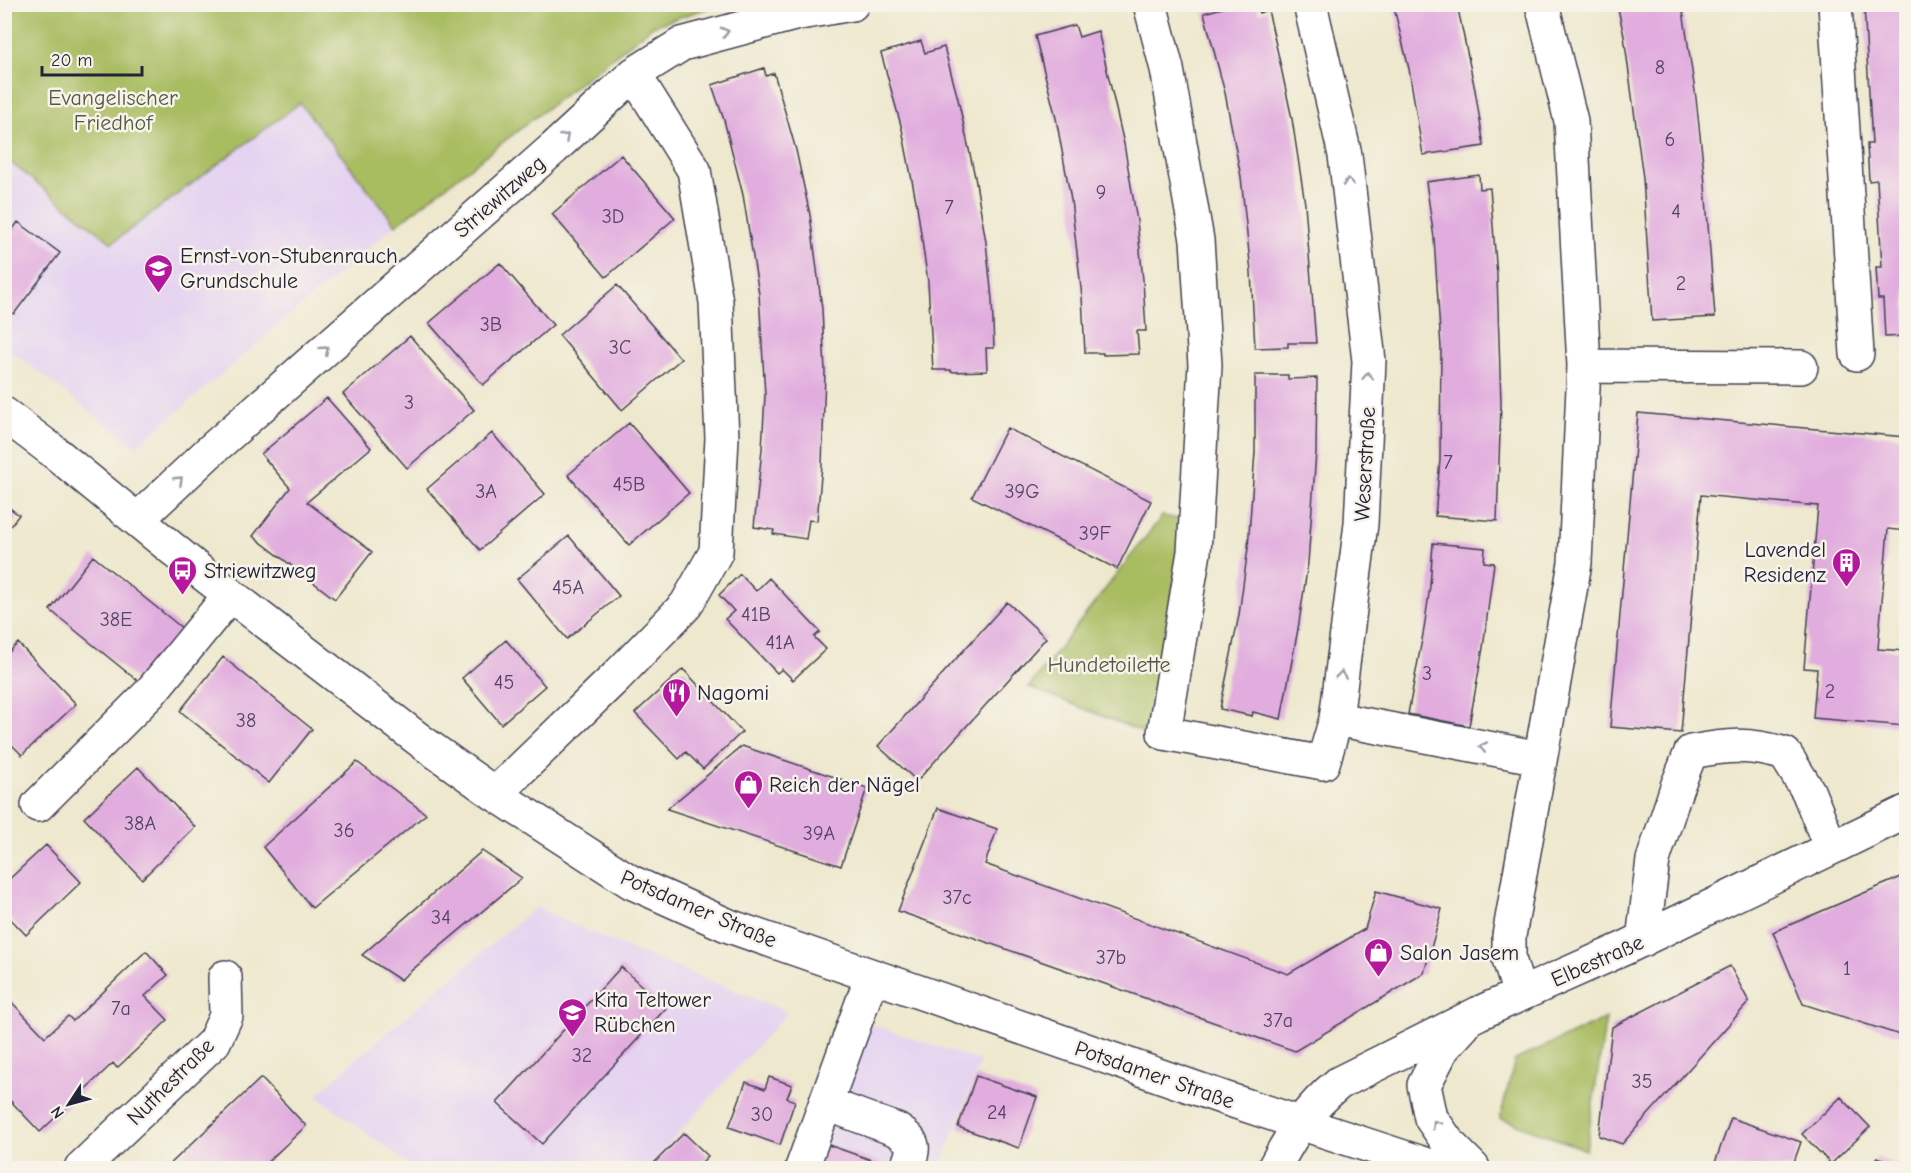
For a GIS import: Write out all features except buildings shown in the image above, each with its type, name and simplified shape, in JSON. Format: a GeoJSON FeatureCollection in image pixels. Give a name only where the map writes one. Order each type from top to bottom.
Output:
{"type":"FeatureCollection","features":[{"type":"Feature","properties":{"kind":"street","name":"Striewitzweg"},"geometry":{"type":"LineString","coordinates":[[137,520],[208,453],[554,148],[634,74],[682,44],[794,14],[852,4]]}},
{"type":"Feature","properties":{"kind":"street","name":"Weserstraße"},"geometry":{"type":"LineString","coordinates":[[1150,4],[1167,69],[1197,240],[1205,365],[1194,552],[1164,733],[1323,763],[1336,719],[1361,524],[1369,361],[1345,155],[1310,4]]}},
{"type":"Feature","properties":{"kind":"street"},"geometry":{"type":"LineString","coordinates":[[1520,995],[1509,960],[1509,936],[1575,563],[1584,366],[1570,121],[1542,4]]}},
{"type":"Feature","properties":{"kind":"street"},"geometry":{"type":"LineString","coordinates":[[1836,4],[1857,354]]}},
{"type":"Feature","properties":{"kind":"street"},"geometry":{"type":"LineString","coordinates":[[495,794],[616,677],[686,605],[716,552],[722,438],[716,302],[694,170],[634,74]]}},
{"type":"Feature","properties":{"kind":"street"},"geometry":{"type":"LineString","coordinates":[[1584,366],[1801,367]]}},
{"type":"Feature","properties":{"kind":"street","name":"Potsdamer Straße"},"geometry":{"type":"LineString","coordinates":[[4,414],[230,595],[422,742],[495,794],[631,882],[729,926],[1299,1123],[1437,1168]]}},
{"type":"Feature","properties":{"kind":"street"},"geometry":{"type":"LineString","coordinates":[[38,805],[150,693],[230,595]]}},
{"type":"Feature","properties":{"kind":"street"},"geometry":{"type":"LineString","coordinates":[[1336,719],[1540,758]]}},
{"type":"Feature","properties":{"kind":"street"},"geometry":{"type":"LineString","coordinates":[[1642,940],[1653,860],[1691,752],[1727,745],[1766,748],[1785,754],[1808,791],[1831,848]]}},
{"type":"Feature","properties":{"kind":"street","name":"Elbestraße"},"geometry":{"type":"LineString","coordinates":[[1274,1168],[1299,1123],[1322,1096],[1339,1083],[1472,1017],[1642,940],[1906,812]]}},
{"type":"Feature","properties":{"kind":"street"},"geometry":{"type":"LineString","coordinates":[[802,1168],[872,976]]}},
{"type":"Feature","properties":{"kind":"street","name":"Nuthestraße"},"geometry":{"type":"LineString","coordinates":[[81,1168],[214,1042],[226,1016],[225,977]]}},
{"type":"Feature","properties":{"kind":"street"},"geometry":{"type":"LineString","coordinates":[[1472,1017],[1443,1048],[1424,1085],[1431,1118],[1449,1144],[1473,1168]]}},
{"type":"Feature","properties":{"kind":"street"},"geometry":{"type":"LineString","coordinates":[[827,1104],[903,1133],[912,1142],[913,1147],[907,1168]]}},
{"type":"Feature","properties":{"kind":"shaded area","name":"Ernst-von-Stubenrauch Grundschule"},"geometry":{"type":"Polygon","coordinates":[[[300,103],[396,225],[136,447],[5,346],[4,158],[112,243],[300,103]]]}},
{"type":"Feature","properties":{"kind":"shaded area","name":"Kita Teltower Rübchen"},"geometry":{"type":"Polygon","coordinates":[[[536,907],[603,938],[788,1012],[647,1168],[414,1168],[317,1096],[350,1064],[536,907]]]}},
{"type":"Feature","properties":{"kind":"shaded area"},"geometry":{"type":"Polygon","coordinates":[[[842,1015],[980,1061],[940,1168],[786,1168],[842,1015]]]}},
{"type":"Feature","properties":{"kind":"green space","name":"Evangelischer Friedhof"},"geometry":{"type":"Polygon","coordinates":[[[4,5],[717,5],[653,26],[396,225],[300,103],[112,243],[5,158],[4,5]]]}},
{"type":"Feature","properties":{"kind":"green space","name":"Hundetoilette"},"geometry":{"type":"Polygon","coordinates":[[[1162,516],[1186,520],[1147,734],[1029,687],[1162,516]]]}},
{"type":"Feature","properties":{"kind":"green space"},"geometry":{"type":"Polygon","coordinates":[[[1606,1018],[1586,1150],[1500,1118],[1515,1060],[1606,1018]]]}},
{"type":"Feature","properties":{"kind":"place","name":"Ernst-von-Stubenrauch Grundschule"},"geometry":{"type":"Point","coordinates":[159,294]}},
{"type":"Feature","properties":{"kind":"place","name":"Lavendel Residenz"},"geometry":{"type":"Point","coordinates":[1847,588]}},
{"type":"Feature","properties":{"kind":"place","name":"Striewitzweg"},"geometry":{"type":"Point","coordinates":[183,596]}},
{"type":"Feature","properties":{"kind":"place","name":"Nagomi"},"geometry":{"type":"Point","coordinates":[676,718]}},
{"type":"Feature","properties":{"kind":"place","name":"Reich der Nägel"},"geometry":{"type":"Point","coordinates":[748,810]}},
{"type":"Feature","properties":{"kind":"place","name":"Salon Jasem"},"geometry":{"type":"Point","coordinates":[1379,978]}},
{"type":"Feature","properties":{"kind":"place","name":"Kita Teltower Rübchen"},"geometry":{"type":"Point","coordinates":[573,1038]}}]}
